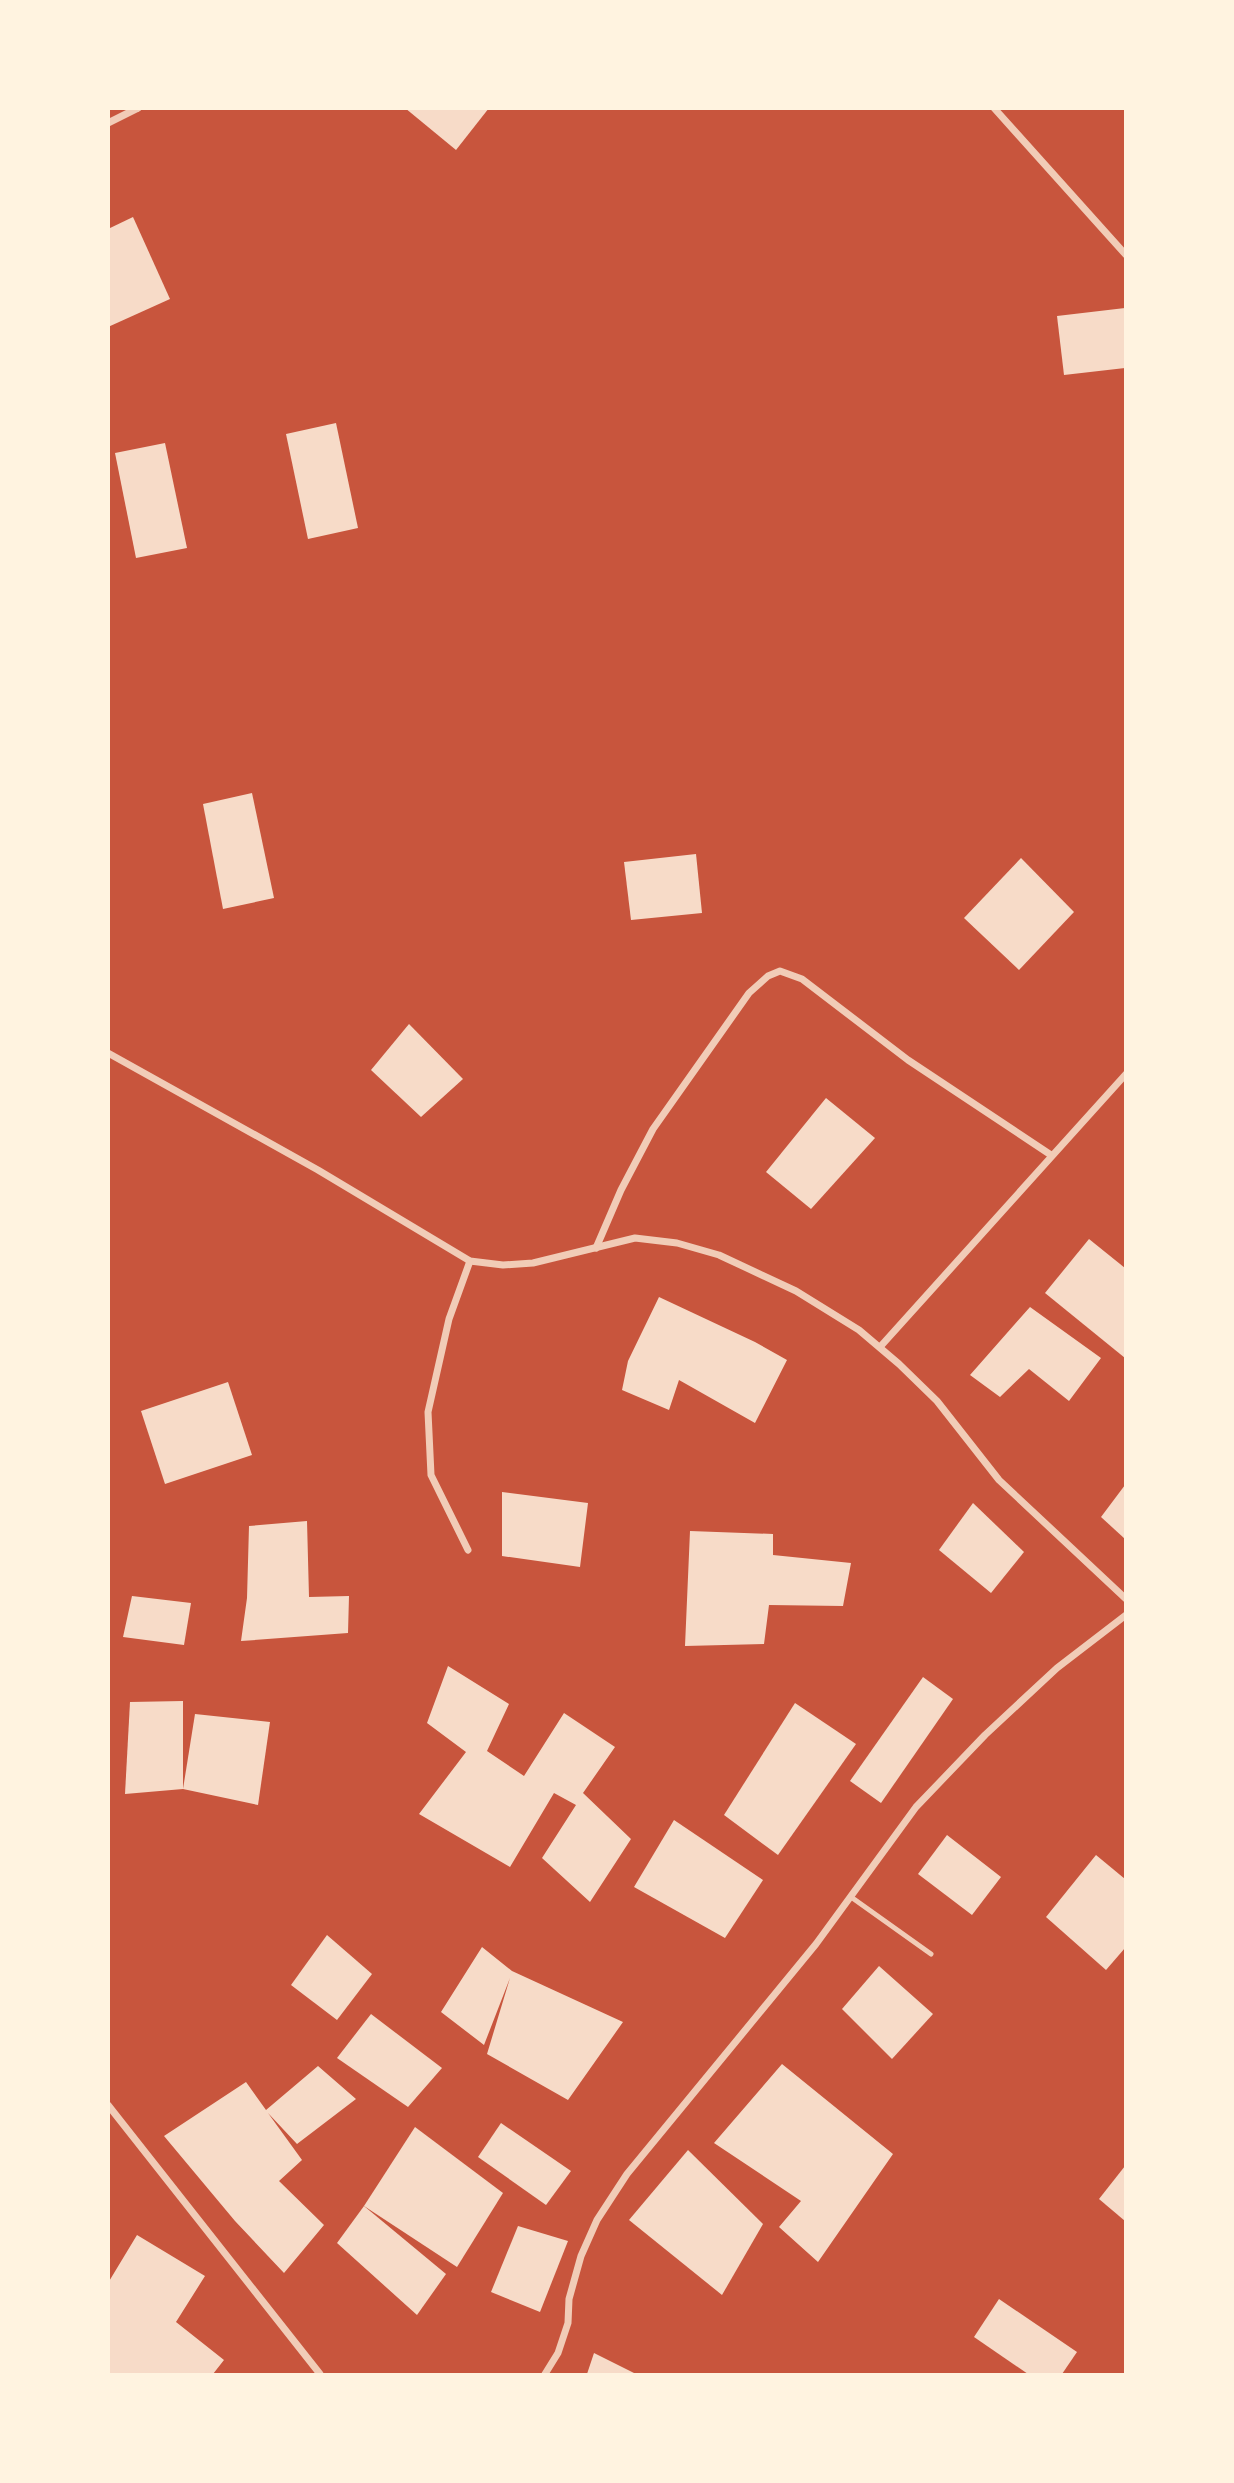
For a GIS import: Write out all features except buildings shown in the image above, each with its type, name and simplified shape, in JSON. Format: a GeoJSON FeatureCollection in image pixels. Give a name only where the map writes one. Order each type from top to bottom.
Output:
{"type":"FeatureCollection","features":[{"type":"Feature","properties":{"kind":"street"},"geometry":{"type":"LineString","coordinates":[[108,123],[138,108]]}},
{"type":"Feature","properties":{"kind":"street"},"geometry":{"type":"LineString","coordinates":[[994,108],[1125,255]]}},
{"type":"Feature","properties":{"kind":"street"},"geometry":{"type":"LineString","coordinates":[[596,1248],[621,1190],[653,1129],[749,993],[768,976],[780,971],[802,979],[908,1060],[1051,1155]]}},
{"type":"Feature","properties":{"kind":"street"},"geometry":{"type":"LineString","coordinates":[[108,1053],[318,1170],[470,1261],[503,1265],[533,1263],[635,1238],[677,1243],[719,1255],[796,1291],[859,1330],[937,1401],[999,1480],[1125,1599]]}},
{"type":"Feature","properties":{"kind":"street"},"geometry":{"type":"LineString","coordinates":[[880,1348],[1125,1074]]}},
{"type":"Feature","properties":{"kind":"street"},"geometry":{"type":"LineString","coordinates":[[468,1550],[431,1475],[428,1412],[449,1319],[470,1261]]}},
{"type":"Feature","properties":{"kind":"street"},"geometry":{"type":"LineString","coordinates":[[545,2375],[558,2353],[568,2323],[569,2299],[581,2256],[597,2220],[627,2174],[816,1944],[916,1807],[985,1735],[1058,1668],[1125,1615]]}},
{"type":"Feature","properties":{"kind":"street"},"geometry":{"type":"LineString","coordinates":[[108,2105],[320,2375]]}},
{"type":"Feature","properties":{"kind":"lane"},"geometry":{"type":"LineString","coordinates":[[851,1897],[931,1954]]}}]}
